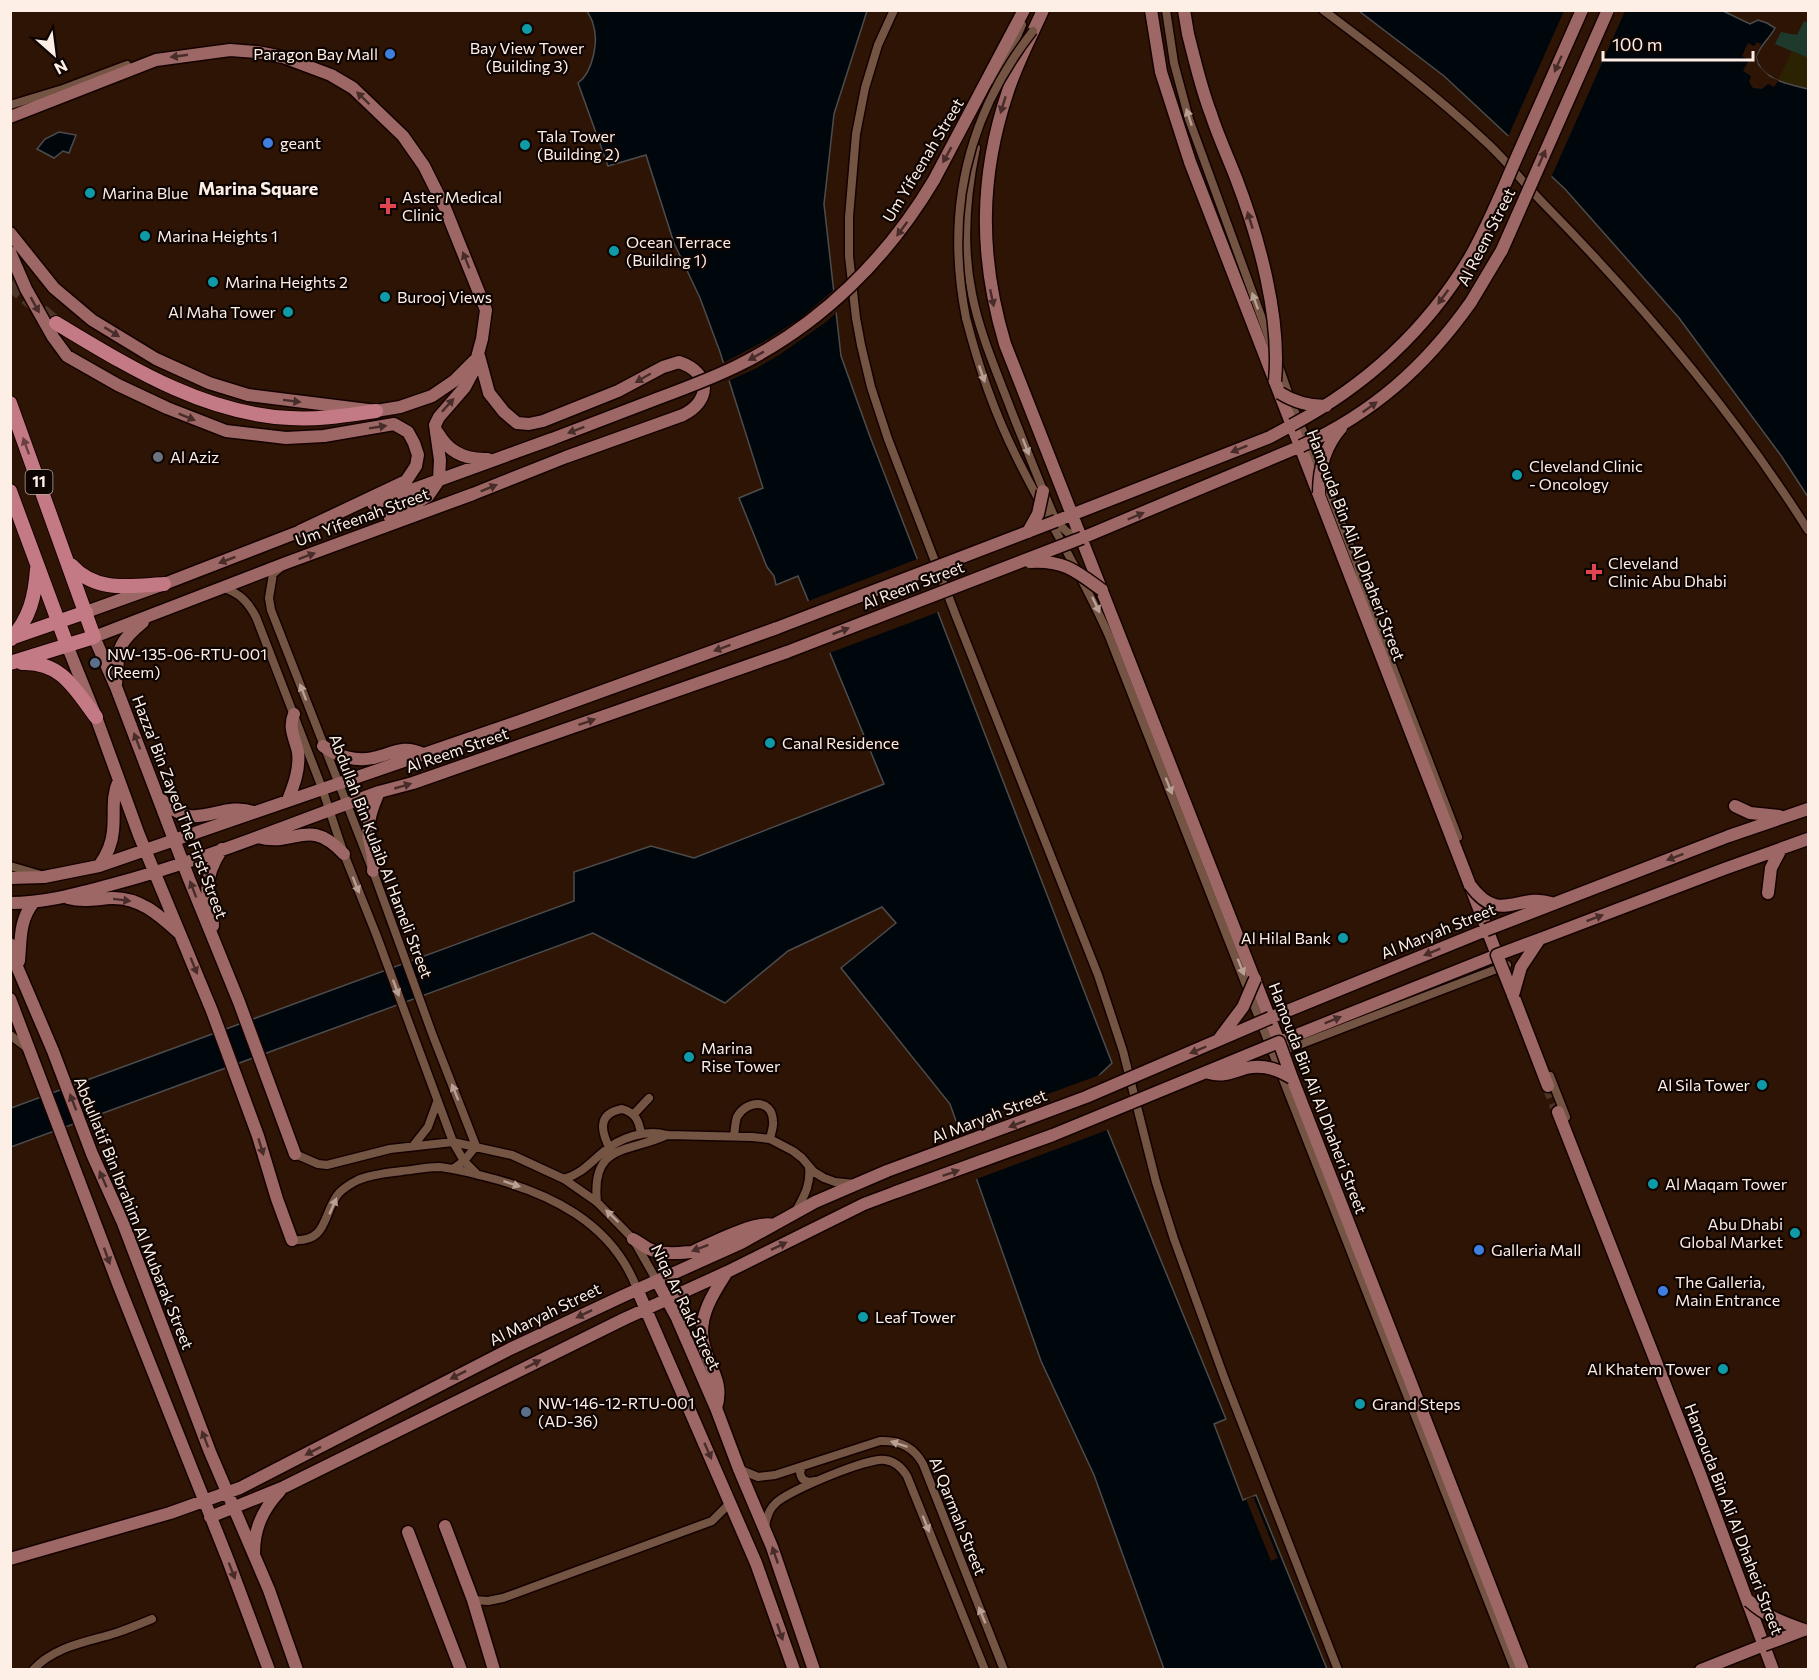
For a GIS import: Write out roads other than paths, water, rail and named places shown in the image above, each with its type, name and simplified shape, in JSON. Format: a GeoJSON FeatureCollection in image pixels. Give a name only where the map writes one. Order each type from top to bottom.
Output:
{"type":"FeatureCollection","features":[{"type":"Feature","properties":{"kind":"main road","name":"Um Yifeenah Street"},"geometry":{"type":"LineString","coordinates":[[11,639],[164,584],[708,379],[740,365],[789,336],[844,293],[887,248],[923,198],[963,127],[1023,10]]}},
{"type":"Feature","properties":{"kind":"main road","name":"Hamouda Bin Ali Al Dhaheri Street"},"geometry":{"type":"LineString","coordinates":[[1043,10],[1008,90],[996,130],[986,191],[986,250],[992,298],[1005,344],[1255,979],[1522,1670]]}},
{"type":"Feature","properties":{"kind":"main road","name":"Hamouda Bin Ali Al Dhaheri Street"},"geometry":{"type":"LineString","coordinates":[[1151,10],[1161,72],[1179,130],[1277,387],[1294,420],[1301,446],[1548,1086]]}},
{"type":"Feature","properties":{"kind":"main road"},"geometry":{"type":"LineString","coordinates":[[1184,10],[1188,34],[1210,112],[1242,194],[1258,249],[1275,332],[1277,387],[1292,400],[1326,406]]}},
{"type":"Feature","properties":{"kind":"main road","name":"Al Reem Street"},"geometry":{"type":"LineString","coordinates":[[10,878],[44,877],[99,866],[423,754],[777,628],[1072,516],[1270,437],[1294,420],[1326,406],[1368,376],[1424,322],[1455,280],[1484,230],[1582,10]]}},
{"type":"Feature","properties":{"kind":"main road","name":"Al Reem Street"},"geometry":{"type":"LineString","coordinates":[[10,903],[33,903],[64,897],[156,873],[379,792],[412,783],[787,652],[1082,538],[1301,446],[1343,424],[1373,405],[1414,371],[1438,345],[1471,302],[1502,250],[1608,10]]}},
{"type":"Feature","properties":{"kind":"main road"},"geometry":{"type":"LineString","coordinates":[[10,117],[156,60],[230,50],[284,57],[319,69],[353,88],[403,136],[424,166],[441,199],[486,310],[479,356],[470,380],[435,425],[441,468],[439,480],[428,496],[388,519],[372,532]]}},
{"type":"Feature","properties":{"kind":"main road"},"geometry":{"type":"LineString","coordinates":[[10,233],[54,288],[92,320],[156,359],[209,383],[248,395],[376,411]]}},
{"type":"Feature","properties":{"kind":"main road"},"geometry":{"type":"LineString","coordinates":[[10,252],[26,289],[53,337],[67,356],[118,386],[226,431],[286,438],[324,436],[394,424],[408,432],[418,455],[416,466],[406,481],[300,531]]}},
{"type":"Feature","properties":{"kind":"main road"},"geometry":{"type":"LineString","coordinates":[[56,323],[128,367],[171,388],[246,412],[290,418],[332,418],[400,407],[432,396],[454,381],[479,356]]}},
{"type":"Feature","properties":{"kind":"main road","name":"Um Yifeenah Street"},"geometry":{"type":"LineString","coordinates":[[11,663],[94,637],[566,457],[683,415],[692,411],[704,394],[701,377],[696,370],[679,362],[663,367],[618,391],[543,421],[529,424],[517,423],[504,412],[489,393],[479,356]]}},
{"type":"Feature","properties":{"kind":"main road","name":"Hazza' Bin Zayed The First Street"},"geometry":{"type":"LineString","coordinates":[[10,404],[94,637],[116,687],[239,1002],[295,1154]]}},
{"type":"Feature","properties":{"kind":"main road"},"geometry":{"type":"LineString","coordinates":[[1319,493],[1320,474],[1325,455],[1343,424]]}},
{"type":"Feature","properties":{"kind":"main road"},"geometry":{"type":"LineString","coordinates":[[435,425],[444,443],[459,455],[477,459],[495,459]]}},
{"type":"Feature","properties":{"kind":"main road","name":"11"},"geometry":{"type":"LineString","coordinates":[[10,491],[156,873]]}},
{"type":"Feature","properties":{"kind":"main road"},"geometry":{"type":"LineString","coordinates":[[1028,532],[1038,514],[1043,491]]}},
{"type":"Feature","properties":{"kind":"main road"},"geometry":{"type":"LineString","coordinates":[[68,561],[79,573],[100,584],[116,587],[164,584]]}},
{"type":"Feature","properties":{"kind":"main road"},"geometry":{"type":"LineString","coordinates":[[1017,562],[1044,561],[1062,564],[1073,569],[1102,590]]}},
{"type":"Feature","properties":{"kind":"main road"},"geometry":{"type":"LineString","coordinates":[[11,639],[22,626],[30,610],[37,564]]}},
{"type":"Feature","properties":{"kind":"main road"},"geometry":{"type":"LineString","coordinates":[[116,687],[119,654],[123,641],[129,633],[154,613]]}},
{"type":"Feature","properties":{"kind":"main road"},"geometry":{"type":"LineString","coordinates":[[11,663],[34,662],[55,669],[66,678],[96,717]]}},
{"type":"Feature","properties":{"kind":"main road"},"geometry":{"type":"LineString","coordinates":[[288,800],[297,775],[298,761],[291,730],[291,720],[294,714]]}},
{"type":"Feature","properties":{"kind":"main road"},"geometry":{"type":"LineString","coordinates":[[323,746],[339,755],[363,759],[375,758],[402,749],[410,749],[423,754]]}},
{"type":"Feature","properties":{"kind":"main road"},"geometry":{"type":"LineString","coordinates":[[99,866],[112,839],[113,797],[119,780]]}},
{"type":"Feature","properties":{"kind":"main road"},"geometry":{"type":"LineString","coordinates":[[373,872],[375,863],[368,832],[372,810],[379,792]]}},
{"type":"Feature","properties":{"kind":"main road"},"geometry":{"type":"LineString","coordinates":[[158,796],[175,811],[188,816],[209,816],[239,808],[253,812]]}},
{"type":"Feature","properties":{"kind":"main road"},"geometry":{"type":"LineString","coordinates":[[1735,806],[1759,814],[1786,817]]}},
{"type":"Feature","properties":{"kind":"main road","name":"Al Maryah Street"},"geometry":{"type":"LineString","coordinates":[[10,1559],[208,1501],[510,1349],[741,1244],[796,1212],[856,1184],[1064,1105],[1270,1018],[1552,904],[1714,842],[1809,809]]}},
{"type":"Feature","properties":{"kind":"main road"},"geometry":{"type":"LineString","coordinates":[[257,837],[272,840],[312,834],[326,838],[344,854]]}},
{"type":"Feature","properties":{"kind":"main road"},"geometry":{"type":"LineString","coordinates":[[210,1517],[284,1487],[864,1204],[1053,1135],[1497,955],[1809,839]]}},
{"type":"Feature","properties":{"kind":"main road"},"geometry":{"type":"LineString","coordinates":[[213,939],[208,878],[210,868],[222,849]]}},
{"type":"Feature","properties":{"kind":"main road"},"geometry":{"type":"LineString","coordinates":[[1768,893],[1771,868],[1781,849]]}},
{"type":"Feature","properties":{"kind":"main road"},"geometry":{"type":"LineString","coordinates":[[156,873],[212,1011],[258,1136],[292,1240]]}},
{"type":"Feature","properties":{"kind":"main road"},"geometry":{"type":"LineString","coordinates":[[1470,885],[1483,899],[1499,906],[1536,900],[1552,904]]}},
{"type":"Feature","properties":{"kind":"main road"},"geometry":{"type":"LineString","coordinates":[[64,897],[85,901],[124,899],[136,902],[148,907],[181,934]]}},
{"type":"Feature","properties":{"kind":"main road"},"geometry":{"type":"LineString","coordinates":[[18,969],[21,927],[27,910],[33,903]]}},
{"type":"Feature","properties":{"kind":"main road"},"geometry":{"type":"LineString","coordinates":[[1513,995],[1521,967],[1540,939]]}},
{"type":"Feature","properties":{"kind":"main road","name":"Abdullatif Bin Ibrahim Al Mubarak Street"},"geometry":{"type":"LineString","coordinates":[[10,944],[92,1154],[123,1223],[227,1493],[268,1590],[297,1670]]}},
{"type":"Feature","properties":{"kind":"main road"},"geometry":{"type":"LineString","coordinates":[[1217,1041],[1243,1007],[1255,979]]}},
{"type":"Feature","properties":{"kind":"main road"},"geometry":{"type":"LineString","coordinates":[[11,1000],[159,1390],[208,1501],[210,1517],[269,1670]]}},
{"type":"Feature","properties":{"kind":"main road"},"geometry":{"type":"LineString","coordinates":[[1208,1073],[1222,1075],[1259,1066],[1276,1069],[1292,1078]]}},
{"type":"Feature","properties":{"kind":"main road","name":"Hamouda Bin Ali Al Dhaheri Street"},"geometry":{"type":"LineString","coordinates":[[1558,1112],[1775,1670]]}},
{"type":"Feature","properties":{"kind":"main road"},"geometry":{"type":"LineString","coordinates":[[633,1239],[653,1250],[685,1253],[756,1225],[768,1223],[774,1225]]}},
{"type":"Feature","properties":{"kind":"main road"},"geometry":{"type":"LineString","coordinates":[[716,1408],[720,1398],[718,1384],[704,1348],[702,1334],[708,1306],[727,1272]]}},
{"type":"Feature","properties":{"kind":"main road","name":"Niqa Ar Raki Street"},"geometry":{"type":"LineString","coordinates":[[657,1281],[716,1408],[765,1529],[814,1670]]}},
{"type":"Feature","properties":{"kind":"main road","name":"Niqa Ar Raki Street"},"geometry":{"type":"LineString","coordinates":[[638,1289],[756,1563],[794,1670]]}},
{"type":"Feature","properties":{"kind":"main road"},"geometry":{"type":"LineString","coordinates":[[255,1558],[254,1542],[260,1520],[271,1501],[284,1487]]}},
{"type":"Feature","properties":{"kind":"main road"},"geometry":{"type":"LineString","coordinates":[[208,1501],[222,1508],[233,1508]]}},
{"type":"Feature","properties":{"kind":"main road"},"geometry":{"type":"LineString","coordinates":[[445,1526],[473,1600],[494,1670]]}},
{"type":"Feature","properties":{"kind":"main road"},"geometry":{"type":"LineString","coordinates":[[408,1532],[461,1670]]}},
{"type":"Feature","properties":{"kind":"main road"},"geometry":{"type":"LineString","coordinates":[[1749,1601],[1775,1620],[1806,1629]]}},
{"type":"Feature","properties":{"kind":"main road"},"geometry":{"type":"LineString","coordinates":[[1701,1670],[1806,1629]]}},
{"type":"Feature","properties":{"kind":"street"},"geometry":{"type":"LineString","coordinates":[[894,10],[878,45],[865,88],[856,134],[849,217],[849,256],[856,318],[871,387],[888,439],[956,616],[1098,975],[1123,1051],[1156,1182],[1174,1239],[1224,1377],[1338,1670]]}},
{"type":"Feature","properties":{"kind":"street"},"geometry":{"type":"LineString","coordinates":[[1029,10],[993,90],[985,112],[974,159],[968,207],[967,250],[971,292],[1002,387],[1056,521],[1067,532],[1082,538]]}},
{"type":"Feature","properties":{"kind":"street","name":"Hamouda Bin Ali Al Dhaheri Street"},"geometry":{"type":"LineString","coordinates":[[1166,10],[1174,63],[1193,128],[1294,420]]}},
{"type":"Feature","properties":{"kind":"street"},"geometry":{"type":"LineString","coordinates":[[1323,10],[1398,66],[1487,143],[1593,255],[1652,320],[1701,379],[1760,458],[1809,530]]}},
{"type":"Feature","properties":{"kind":"street"},"geometry":{"type":"LineString","coordinates":[[1033,32],[1009,65],[988,102],[975,134],[967,165],[958,238],[959,276],[966,318],[985,381],[1006,434],[1090,593],[1109,636],[1515,1670]]}},
{"type":"Feature","properties":{"kind":"street"},"geometry":{"type":"LineString","coordinates":[[10,105],[63,89],[134,63],[156,60]]}},
{"type":"Feature","properties":{"kind":"street"},"geometry":{"type":"LineString","coordinates":[[1294,420],[1349,543],[1375,621],[1660,1360],[1775,1670]]}},
{"type":"Feature","properties":{"kind":"street","name":"Abdullah Bin Kulaib Al Hameli Street"},"geometry":{"type":"LineString","coordinates":[[286,563],[273,574],[269,598],[271,610],[476,1146]]}},
{"type":"Feature","properties":{"kind":"street","name":"Abdullah Bin Kulaib Al Hameli Street"},"geometry":{"type":"LineString","coordinates":[[223,587],[235,591],[250,606],[259,624],[322,788],[344,854],[376,934],[437,1102],[453,1142],[464,1161],[478,1174]]}},
{"type":"Feature","properties":{"kind":"street"},"geometry":{"type":"LineString","coordinates":[[259,624],[267,619],[275,620]]}},
{"type":"Feature","properties":{"kind":"street"},"geometry":{"type":"LineString","coordinates":[[10,866],[29,870],[44,877]]}},
{"type":"Feature","properties":{"kind":"street"},"geometry":{"type":"LineString","coordinates":[[1275,1054],[1507,965]]}},
{"type":"Feature","properties":{"kind":"street"},"geometry":{"type":"LineString","coordinates":[[10,1035],[31,1055]]}},
{"type":"Feature","properties":{"kind":"street"},"geometry":{"type":"LineString","coordinates":[[634,1114],[649,1098]]}},
{"type":"Feature","properties":{"kind":"street"},"geometry":{"type":"LineString","coordinates":[[413,1146],[428,1127],[437,1102]]}},
{"type":"Feature","properties":{"kind":"street"},"geometry":{"type":"LineString","coordinates":[[734,1136],[737,1118],[748,1106],[756,1103],[768,1107],[771,1112],[774,1123],[770,1139]]}},
{"type":"Feature","properties":{"kind":"street"},"geometry":{"type":"LineString","coordinates":[[614,1151],[602,1131],[609,1114],[622,1109],[634,1114],[641,1134]]}},
{"type":"Feature","properties":{"kind":"street"},"geometry":{"type":"LineString","coordinates":[[564,1179],[586,1169],[641,1134],[656,1133],[770,1139],[793,1151],[814,1172],[824,1178],[835,1182],[856,1184]]}},
{"type":"Feature","properties":{"kind":"street"},"geometry":{"type":"LineString","coordinates":[[597,1202],[595,1187],[597,1173],[614,1151],[667,1135]]}},
{"type":"Feature","properties":{"kind":"street","name":"Niqa Ar Raki Street"},"geometry":{"type":"LineString","coordinates":[[295,1154],[318,1164],[327,1165],[375,1152],[453,1142],[512,1155],[564,1179],[597,1202],[633,1239],[657,1281]]}},
{"type":"Feature","properties":{"kind":"street"},"geometry":{"type":"LineString","coordinates":[[453,1169],[464,1161],[476,1146]]}},
{"type":"Feature","properties":{"kind":"street","name":"Niqa Ar Raki Street"},"geometry":{"type":"LineString","coordinates":[[292,1240],[304,1240],[316,1234],[324,1226],[339,1194],[359,1179],[378,1174],[436,1167],[453,1169],[510,1182],[541,1194],[591,1224],[627,1265],[638,1289]]}},
{"type":"Feature","properties":{"kind":"street"},"geometry":{"type":"LineString","coordinates":[[796,1212],[808,1189],[809,1167]]}},
{"type":"Feature","properties":{"kind":"street","name":"Al Qarmah Street"},"geometry":{"type":"LineString","coordinates":[[739,1469],[758,1477],[767,1477],[880,1441],[901,1443],[916,1453],[923,1464],[1004,1670]]}},
{"type":"Feature","properties":{"kind":"street","name":"Al Qarmah Street"},"geometry":{"type":"LineString","coordinates":[[765,1529],[769,1512],[776,1502],[793,1492],[819,1480],[878,1460],[890,1461],[904,1471],[985,1670]]}},
{"type":"Feature","properties":{"kind":"street"},"geometry":{"type":"LineString","coordinates":[[802,1467],[800,1472],[802,1479],[807,1482],[819,1480]]}},
{"type":"Feature","properties":{"kind":"street"},"geometry":{"type":"LineString","coordinates":[[473,1600],[488,1601],[503,1598],[712,1521],[718,1517],[724,1507],[731,1503]]}},
{"type":"Feature","properties":{"kind":"street"},"geometry":{"type":"LineString","coordinates":[[33,1670],[50,1656],[72,1646],[115,1634],[152,1619]]}},
{"type":"Feature","properties":{"kind":"tunnel"},"geometry":{"type":"LineString","coordinates":[[10,284],[56,323]]}},
{"type":"Feature","properties":{"kind":"tunnel"},"geometry":{"type":"LineString","coordinates":[[1548,1086],[1558,1112]]}},
{"type":"Feature","properties":{"kind":"place","name":"Bay View Tower (Building 3)"},"geometry":{"type":"Point","coordinates":[527,29]}},
{"type":"Feature","properties":{"kind":"place","name":"Paragon Bay Mall"},"geometry":{"type":"Point","coordinates":[390,54]}},
{"type":"Feature","properties":{"kind":"place","name":"geant"},"geometry":{"type":"Point","coordinates":[268,143]}},
{"type":"Feature","properties":{"kind":"place","name":"Tala Tower (Building 2)"},"geometry":{"type":"Point","coordinates":[525,145]}},
{"type":"Feature","properties":{"kind":"place","name":"Marina Blue"},"geometry":{"type":"Point","coordinates":[90,193]}},
{"type":"Feature","properties":{"kind":"place","name":"Aster Medical Clinic"},"geometry":{"type":"Point","coordinates":[388,206]}},
{"type":"Feature","properties":{"kind":"place","name":"Marina Heights 1"},"geometry":{"type":"Point","coordinates":[145,236]}},
{"type":"Feature","properties":{"kind":"place","name":"Ocean Terrace (Building 1)"},"geometry":{"type":"Point","coordinates":[614,251]}},
{"type":"Feature","properties":{"kind":"place","name":"Marina Heights 2"},"geometry":{"type":"Point","coordinates":[213,282]}},
{"type":"Feature","properties":{"kind":"place","name":"Burooj Views"},"geometry":{"type":"Point","coordinates":[385,297]}},
{"type":"Feature","properties":{"kind":"place","name":"Al Maha Tower"},"geometry":{"type":"Point","coordinates":[288,312]}},
{"type":"Feature","properties":{"kind":"place","name":"Al Aziz"},"geometry":{"type":"Point","coordinates":[158,457]}},
{"type":"Feature","properties":{"kind":"place","name":"Cleveland Clinic - Oncology"},"geometry":{"type":"Point","coordinates":[1517,475]}},
{"type":"Feature","properties":{"kind":"place","name":"Cleveland Clinic Abu Dhabi"},"geometry":{"type":"Point","coordinates":[1594,572]}},
{"type":"Feature","properties":{"kind":"place","name":"NW-135-06-RTU-001 (Reem)"},"geometry":{"type":"Point","coordinates":[95,663]}},
{"type":"Feature","properties":{"kind":"place","name":"Canal Residence"},"geometry":{"type":"Point","coordinates":[770,743]}},
{"type":"Feature","properties":{"kind":"place","name":"Al Hilal Bank"},"geometry":{"type":"Point","coordinates":[1343,938]}},
{"type":"Feature","properties":{"kind":"place","name":"Marina Rise Tower"},"geometry":{"type":"Point","coordinates":[689,1057]}},
{"type":"Feature","properties":{"kind":"place","name":"Al Sila Tower"},"geometry":{"type":"Point","coordinates":[1762,1085]}},
{"type":"Feature","properties":{"kind":"place","name":"Al Maqam Tower"},"geometry":{"type":"Point","coordinates":[1653,1184]}},
{"type":"Feature","properties":{"kind":"place","name":"Abu Dhabi Global Market"},"geometry":{"type":"Point","coordinates":[1795,1233]}},
{"type":"Feature","properties":{"kind":"place","name":"Galleria Mall"},"geometry":{"type":"Point","coordinates":[1479,1250]}},
{"type":"Feature","properties":{"kind":"place","name":"The Galleria, Main Entrance"},"geometry":{"type":"Point","coordinates":[1663,1291]}},
{"type":"Feature","properties":{"kind":"place","name":"Leaf Tower"},"geometry":{"type":"Point","coordinates":[863,1317]}},
{"type":"Feature","properties":{"kind":"place","name":"Al Khatem Tower"},"geometry":{"type":"Point","coordinates":[1723,1369]}},
{"type":"Feature","properties":{"kind":"place","name":"Grand Steps"},"geometry":{"type":"Point","coordinates":[1360,1404]}},
{"type":"Feature","properties":{"kind":"place","name":"NW-146-12-RTU-001 (AD-36)"},"geometry":{"type":"Point","coordinates":[526,1412]}},
{"type":"Feature","properties":{"kind":"district","name":"Marina Square"},"geometry":{"type":"Point","coordinates":[258,189]}}]}
